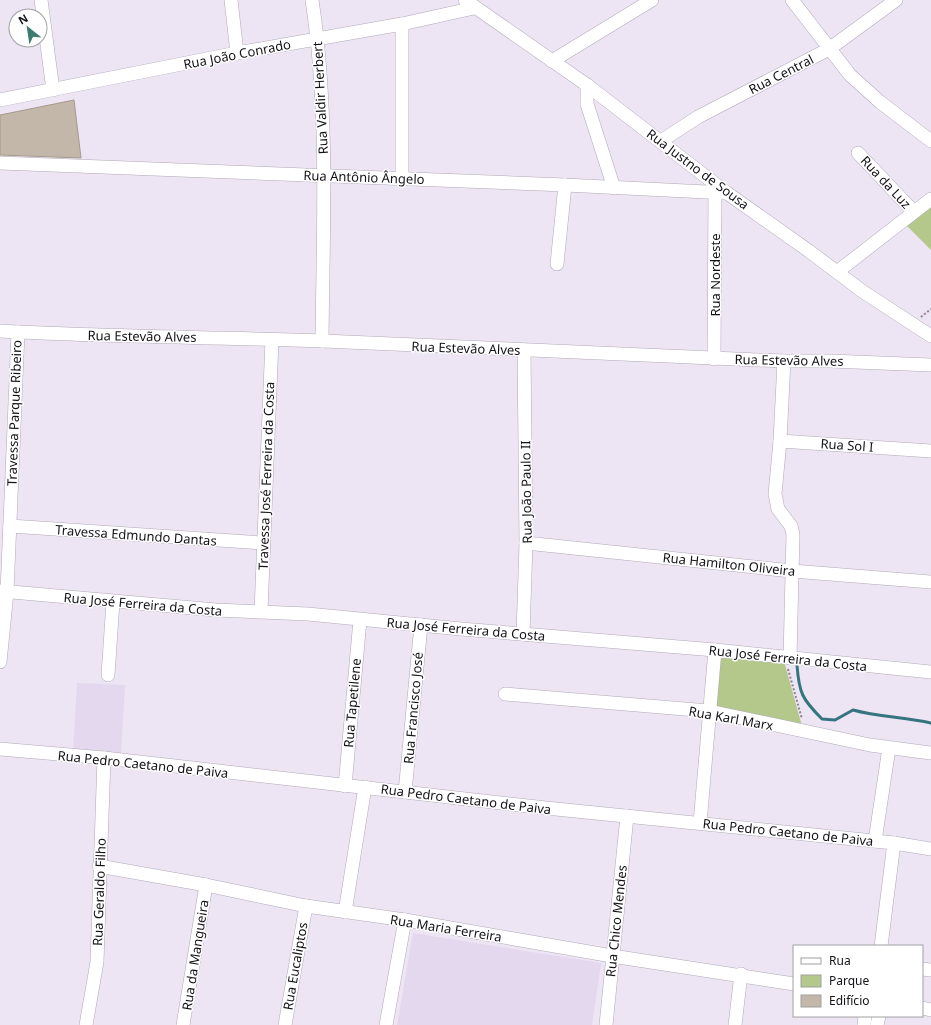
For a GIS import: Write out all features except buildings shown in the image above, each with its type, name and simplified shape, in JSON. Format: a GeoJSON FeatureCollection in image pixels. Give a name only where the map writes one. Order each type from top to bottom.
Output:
{"type":"FeatureCollection","features":[{"type":"Feature","properties":{"kind":"street"},"geometry":{"type":"LineString","coordinates":[[41,0],[52,90]]}},
{"type":"Feature","properties":{"kind":"street"},"geometry":{"type":"LineString","coordinates":[[231,0],[238,53]]}},
{"type":"Feature","properties":{"kind":"street","name":"Rua Valdir Herbert"},"geometry":{"type":"LineString","coordinates":[[312,0],[318,39],[324,176],[322,341]]}},
{"type":"Feature","properties":{"kind":"street"},"geometry":{"type":"LineString","coordinates":[[552,61],[652,0]]}},
{"type":"Feature","properties":{"kind":"street"},"geometry":{"type":"LineString","coordinates":[[792,0],[829,49],[867,92],[931,141]]}},
{"type":"Feature","properties":{"kind":"street","name":"Rua Central"},"geometry":{"type":"LineString","coordinates":[[661,141],[698,117],[829,49],[896,0]]}},
{"type":"Feature","properties":{"kind":"street","name":"Rua João Conrado"},"geometry":{"type":"LineString","coordinates":[[0,100],[238,53],[402,24],[469,4]]}},
{"type":"Feature","properties":{"kind":"street","name":"Rua Justno de Sousa"},"geometry":{"type":"LineString","coordinates":[[469,4],[587,85],[661,141],[721,193],[837,272],[862,291],[931,336]]}},
{"type":"Feature","properties":{"kind":"street"},"geometry":{"type":"LineString","coordinates":[[402,24],[402,178]]}},
{"type":"Feature","properties":{"kind":"street"},"geometry":{"type":"LineString","coordinates":[[587,85],[587,104],[614,188]]}},
{"type":"Feature","properties":{"kind":"street","name":"Rua da Luz"},"geometry":{"type":"LineString","coordinates":[[858,153],[914,212]]}},
{"type":"Feature","properties":{"kind":"street","name":"Rua Antônio Ângelo"},"geometry":{"type":"LineString","coordinates":[[0,163],[565,184],[721,193]]}},
{"type":"Feature","properties":{"kind":"street"},"geometry":{"type":"LineString","coordinates":[[557,264],[565,184]]}},
{"type":"Feature","properties":{"kind":"street","name":"Rua Nordeste"},"geometry":{"type":"LineString","coordinates":[[714,359],[721,193]]}},
{"type":"Feature","properties":{"kind":"street"},"geometry":{"type":"LineString","coordinates":[[837,272],[931,199]]}},
{"type":"Feature","properties":{"kind":"street","name":"Rua Estevão Alves"},"geometry":{"type":"LineString","coordinates":[[0,331],[322,341],[714,359],[830,361],[931,365]]}},
{"type":"Feature","properties":{"kind":"street","name":"Travessa Parque Ribeiro"},"geometry":{"type":"LineString","coordinates":[[0,662],[3,592],[10,526],[18,332]]}},
{"type":"Feature","properties":{"kind":"street","name":"Travessa José Ferreira da Costa"},"geometry":{"type":"LineString","coordinates":[[261,612],[272,340]]}},
{"type":"Feature","properties":{"kind":"street","name":"Rua João Paulo II"},"geometry":{"type":"LineString","coordinates":[[523,634],[526,543],[524,350]]}},
{"type":"Feature","properties":{"kind":"street"},"geometry":{"type":"LineString","coordinates":[[784,361],[780,440],[774,494],[778,508],[791,526],[793,534],[788,658]]}},
{"type":"Feature","properties":{"kind":"street","name":"Rua Sol I"},"geometry":{"type":"LineString","coordinates":[[780,440],[931,451]]}},
{"type":"Feature","properties":{"kind":"street","name":"Travessa Edmundo Dantas"},"geometry":{"type":"LineString","coordinates":[[10,526],[263,543]]}},
{"type":"Feature","properties":{"kind":"street","name":"Rua Hamilton Oliveira"},"geometry":{"type":"LineString","coordinates":[[526,543],[792,570],[931,582]]}},
{"type":"Feature","properties":{"kind":"street","name":"Rua José Ferreira da Costa"},"geometry":{"type":"LineString","coordinates":[[3,592],[715,650],[931,672]]}},
{"type":"Feature","properties":{"kind":"street"},"geometry":{"type":"LineString","coordinates":[[108,676],[113,602]]}},
{"type":"Feature","properties":{"kind":"street","name":"Rua Tapetilene"},"geometry":{"type":"LineString","coordinates":[[345,786],[360,620]]}},
{"type":"Feature","properties":{"kind":"street","name":"Rua Francisco José"},"geometry":{"type":"LineString","coordinates":[[405,792],[420,625]]}},
{"type":"Feature","properties":{"kind":"street"},"geometry":{"type":"LineString","coordinates":[[700,823],[715,650]]}},
{"type":"Feature","properties":{"kind":"street","name":"Rua Karl Marx"},"geometry":{"type":"LineString","coordinates":[[506,694],[709,712],[888,748],[931,753]]}},
{"type":"Feature","properties":{"kind":"street"},"geometry":{"type":"LineString","coordinates":[[875,841],[888,748]]}},
{"type":"Feature","properties":{"kind":"street","name":"Rua Pedro Caetano de Paiva"},"geometry":{"type":"LineString","coordinates":[[0,749],[104,758],[345,786],[894,843],[931,849]]}},
{"type":"Feature","properties":{"kind":"street","name":"Rua Geraldo Filho"},"geometry":{"type":"LineString","coordinates":[[86,1025],[97,962],[99,866],[104,758]]}},
{"type":"Feature","properties":{"kind":"street"},"geometry":{"type":"LineString","coordinates":[[345,912],[365,787]]}},
{"type":"Feature","properties":{"kind":"street","name":"Rua Chico Mendes"},"geometry":{"type":"LineString","coordinates":[[606,1025],[627,816]]}},
{"type":"Feature","properties":{"kind":"street"},"geometry":{"type":"LineString","coordinates":[[881,945],[894,843]]}},
{"type":"Feature","properties":{"kind":"street","name":"Rua Maria Ferreira"},"geometry":{"type":"LineString","coordinates":[[99,866],[206,885],[306,906],[405,920],[612,956],[741,974],[793,984]]}},
{"type":"Feature","properties":{"kind":"street","name":"Rua da Mangueira"},"geometry":{"type":"LineString","coordinates":[[183,1025],[206,885]]}},
{"type":"Feature","properties":{"kind":"street","name":"Rua Eucaliptos"},"geometry":{"type":"LineString","coordinates":[[285,1025],[306,906]]}},
{"type":"Feature","properties":{"kind":"street"},"geometry":{"type":"LineString","coordinates":[[386,1025],[405,920]]}},
{"type":"Feature","properties":{"kind":"street"},"geometry":{"type":"LineString","coordinates":[[735,1025],[741,974]]}},
{"type":"Feature","properties":{"kind":"path"},"geometry":{"type":"LineString","coordinates":[[788,658],[806,732]]}},
{"type":"Feature","properties":{"kind":"shaded area"},"geometry":{"type":"Polygon","coordinates":[[[77,683],[125,685],[121,754],[73,750],[77,683]]]}},
{"type":"Feature","properties":{"kind":"shaded area"},"geometry":{"type":"Polygon","coordinates":[[[413,933],[601,963],[592,1025],[397,1025],[413,933]]]}},
{"type":"Feature","properties":{"kind":"green space"},"geometry":{"type":"Polygon","coordinates":[[[931,207],[931,250],[907,226],[931,207]]]}},
{"type":"Feature","properties":{"kind":"green space"},"geometry":{"type":"Polygon","coordinates":[[[727,654],[784,661],[802,726],[717,709],[714,703],[718,661],[727,654]]]}},
{"type":"Feature","properties":{"kind":"waterway"},"geometry":{"type":"LineString","coordinates":[[797,665],[799,682],[803,695],[806,701],[822,719],[835,720],[853,710],[931,723]]}}]}
